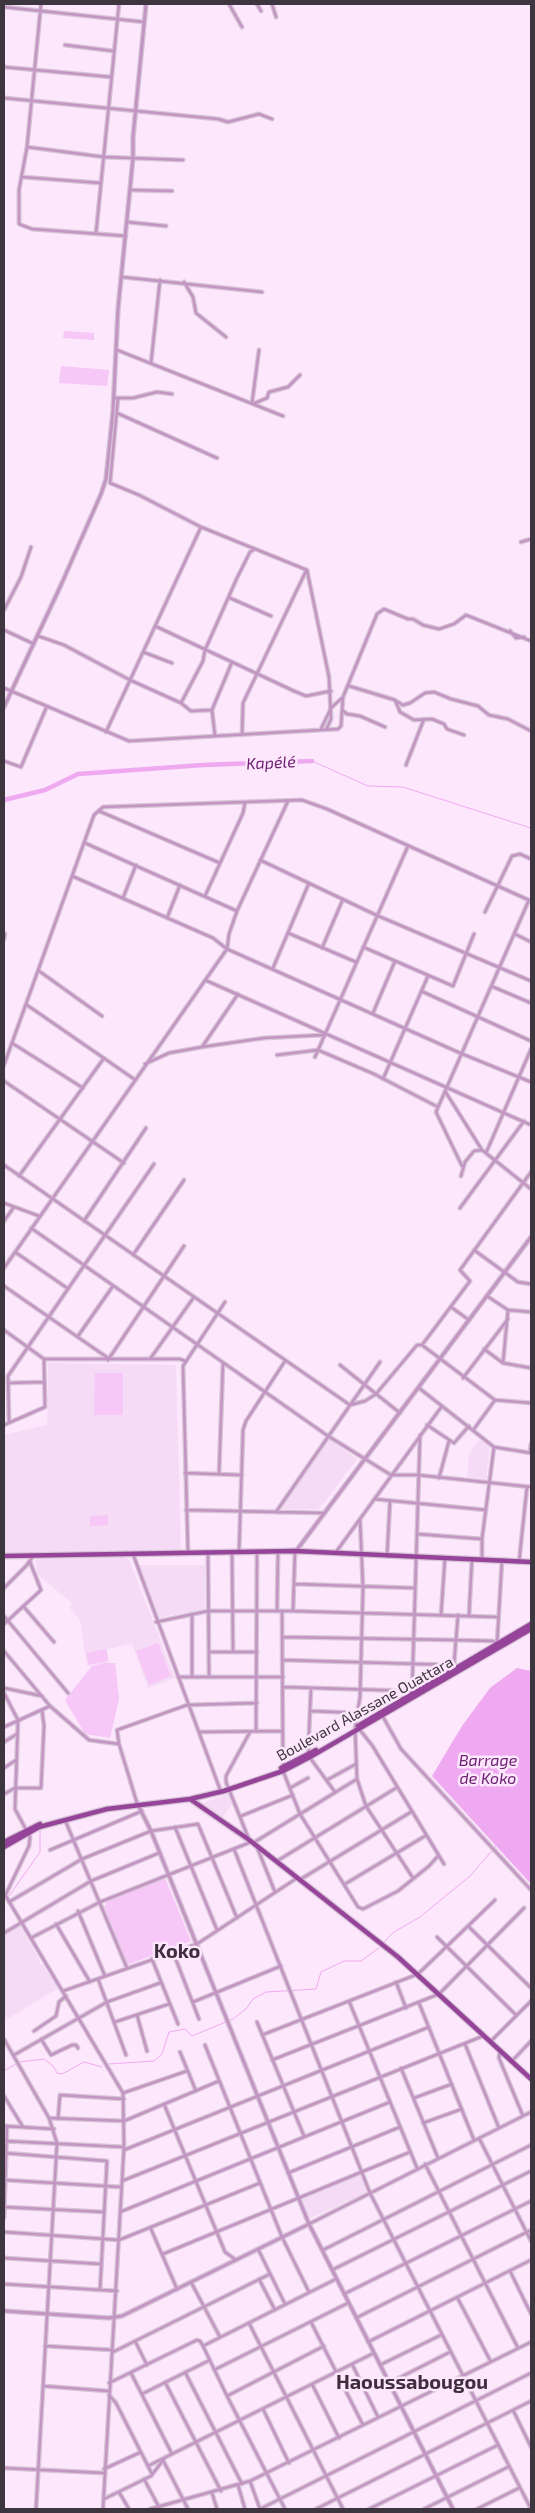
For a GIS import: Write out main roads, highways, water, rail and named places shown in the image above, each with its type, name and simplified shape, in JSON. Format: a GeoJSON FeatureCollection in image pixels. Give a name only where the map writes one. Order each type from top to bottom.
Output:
{"type":"FeatureCollection","features":[{"type":"Feature","properties":{"kind":"main road"},"geometry":{"type":"LineString","coordinates":[[4,1556],[208,1554],[295,1551],[531,1562]]}},
{"type":"Feature","properties":{"kind":"main road","name":"Boulevard Alassane Ouattara"},"geometry":{"type":"LineString","coordinates":[[498,1646],[531,1624]]}},
{"type":"Feature","properties":{"kind":"main road","name":"Boulevard Alassane Ouattara"},"geometry":{"type":"LineString","coordinates":[[4,1842],[39,1825],[107,1809],[189,1798],[228,1788],[283,1769],[309,1756],[455,1669],[531,1629]]}},
{"type":"Feature","properties":{"kind":"main road"},"geometry":{"type":"LineString","coordinates":[[189,1798],[252,1842],[418,1974],[531,2079]]}},
{"type":"Feature","properties":{"kind":"main road","name":"Boulevard Alassane Ouattara"},"geometry":{"type":"LineString","coordinates":[[4,1847],[26,1832]]}},
{"type":"Feature","properties":{"kind":"water","name":"Barrage de Koko"},"geometry":{"type":"Polygon","coordinates":[[[517,1668],[531,1671],[531,1884],[432,1776],[462,1726],[490,1688],[517,1668]]]}},
{"type":"Feature","properties":{"kind":"waterway","name":"Kapélé"},"geometry":{"type":"LineString","coordinates":[[312,761],[368,786],[403,787],[531,828]]}},
{"type":"Feature","properties":{"kind":"waterway","name":"Kapélé"},"geometry":{"type":"LineString","coordinates":[[4,800],[45,790],[78,774],[203,765],[312,761]]}},
{"type":"Feature","properties":{"kind":"waterway"},"geometry":{"type":"LineString","coordinates":[[9,1896],[40,1852],[40,1827]]}},
{"type":"Feature","properties":{"kind":"waterway"},"geometry":{"type":"LineString","coordinates":[[384,1942],[394,1932],[420,1917],[470,1876],[496,1846]]}},
{"type":"Feature","properties":{"kind":"waterway"},"geometry":{"type":"LineString","coordinates":[[109,2064],[154,2061],[162,2054],[169,2032],[185,2029],[192,2036],[233,2019],[246,2009],[253,1999],[266,1992],[316,1989],[321,1972],[344,1961],[361,1961],[379,1948]]}},
{"type":"Feature","properties":{"kind":"waterway"},"geometry":{"type":"LineString","coordinates":[[4,2071],[19,2062],[44,2059],[53,2066],[57,2073],[62,2074],[84,2062],[102,2067]]}},
{"type":"Feature","properties":{"kind":"district","name":"Koko"},"geometry":{"type":"Point","coordinates":[177,1951]}},
{"type":"Feature","properties":{"kind":"district","name":"Haoussabougou"},"geometry":{"type":"Point","coordinates":[412,2382]}}]}
